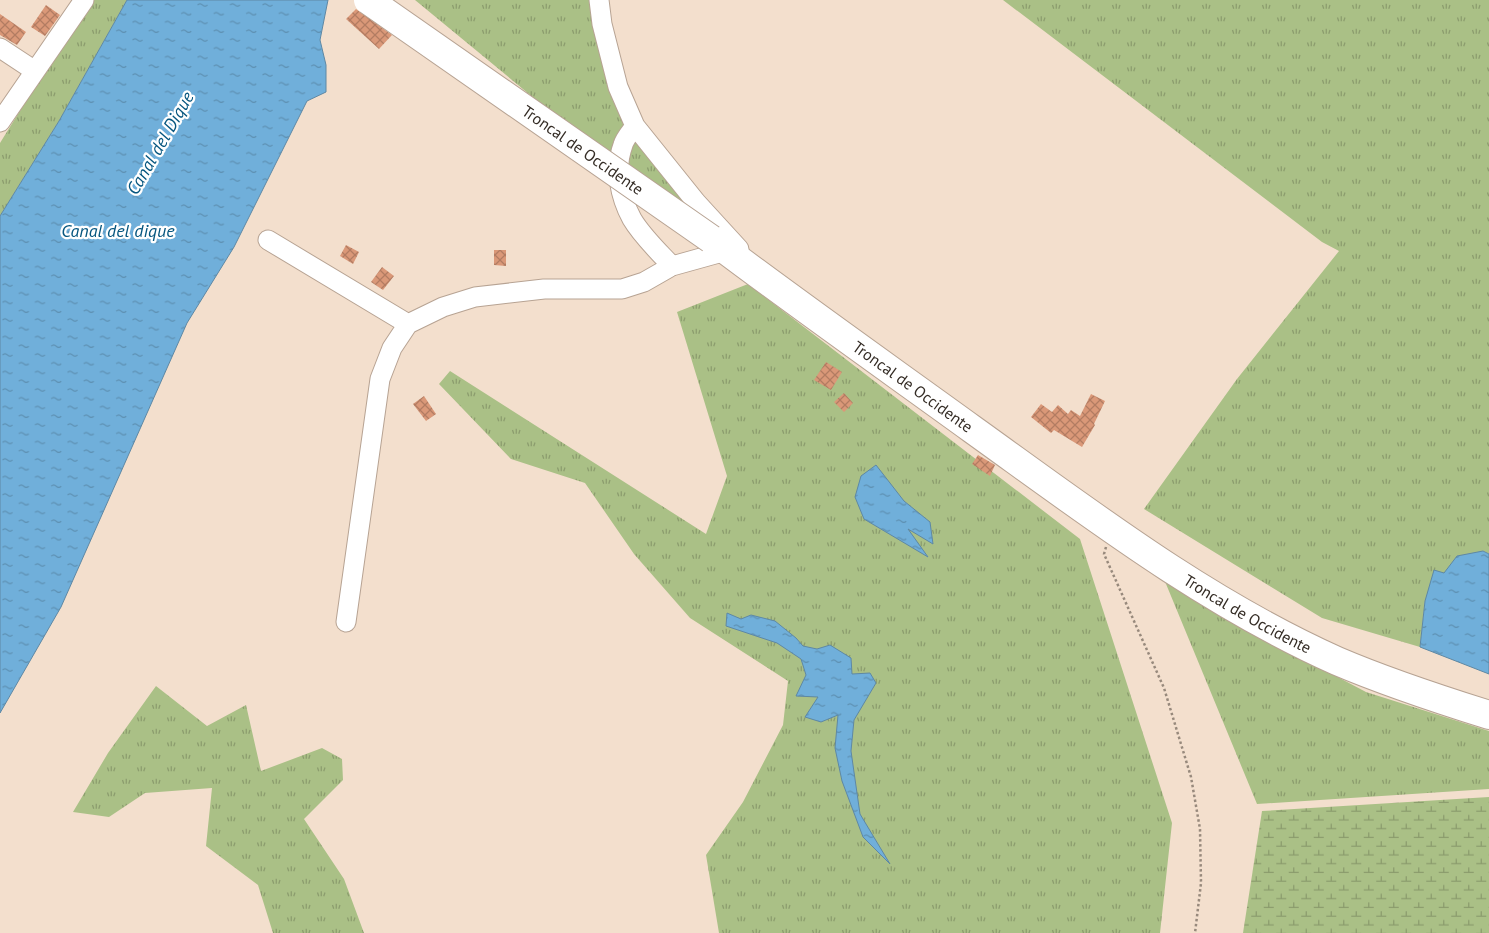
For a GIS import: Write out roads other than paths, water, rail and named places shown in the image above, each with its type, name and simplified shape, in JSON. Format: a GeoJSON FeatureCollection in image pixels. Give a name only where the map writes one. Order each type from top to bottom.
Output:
{"type":"FeatureCollection","features":[{"type":"Feature","properties":{"kind":"highway","name":"Troncal de Occidente"},"geometry":{"type":"LineString","coordinates":[[368,0],[718,245],[1116,532],[1191,582],[1234,608],[1320,652],[1385,680],[1489,715]]}},
{"type":"Feature","properties":{"kind":"street"},"geometry":{"type":"LineString","coordinates":[[0,122],[5,102],[35,71],[84,0]]}},
{"type":"Feature","properties":{"kind":"street"},"geometry":{"type":"LineString","coordinates":[[599,0],[602,24],[618,87],[636,126],[696,202],[748,257],[749,269]]}},
{"type":"Feature","properties":{"kind":"street"},"geometry":{"type":"LineString","coordinates":[[0,48],[35,71]]}},
{"type":"Feature","properties":{"kind":"street"},"geometry":{"type":"LineString","coordinates":[[636,126],[623,143],[621,151],[619,163],[620,187],[623,201],[632,220],[672,266]]}},
{"type":"Feature","properties":{"kind":"street"},"geometry":{"type":"LineString","coordinates":[[268,240],[408,324]]}},
{"type":"Feature","properties":{"kind":"street"},"geometry":{"type":"LineString","coordinates":[[346,622],[380,379],[392,348],[408,324],[443,307],[475,297],[544,289],[622,289],[644,282],[672,266],[718,245]]}},
{"type":"Feature","properties":{"kind":"water","name":"Canal del dique"},"geometry":{"type":"Polygon","coordinates":[[[127,0],[328,0],[320,40],[326,65],[326,92],[307,101],[234,247],[187,323],[61,607],[0,713],[0,216],[59,121],[127,0]]]}},
{"type":"Feature","properties":{"kind":"water"},"geometry":{"type":"Polygon","coordinates":[[[876,465],[904,501],[930,522],[933,544],[908,529],[928,557],[864,519],[855,497],[861,476],[876,465]]]}},
{"type":"Feature","properties":{"kind":"water"},"geometry":{"type":"Polygon","coordinates":[[[1483,551],[1489,554],[1489,674],[1420,647],[1425,601],[1434,570],[1444,573],[1457,556],[1483,551]]]}},
{"type":"Feature","properties":{"kind":"water"},"geometry":{"type":"Polygon","coordinates":[[[727,613],[741,619],[751,615],[775,621],[803,646],[817,649],[830,645],[851,658],[852,674],[870,673],[876,683],[854,720],[851,751],[860,814],[890,864],[863,837],[842,781],[835,748],[838,715],[821,722],[805,717],[818,697],[796,696],[806,675],[801,659],[777,643],[726,626],[727,613]]]}},
{"type":"Feature","properties":{"kind":"water label","name":"Canal del Dique"},"geometry":{"type":"Point","coordinates":[160,143]}}]}
